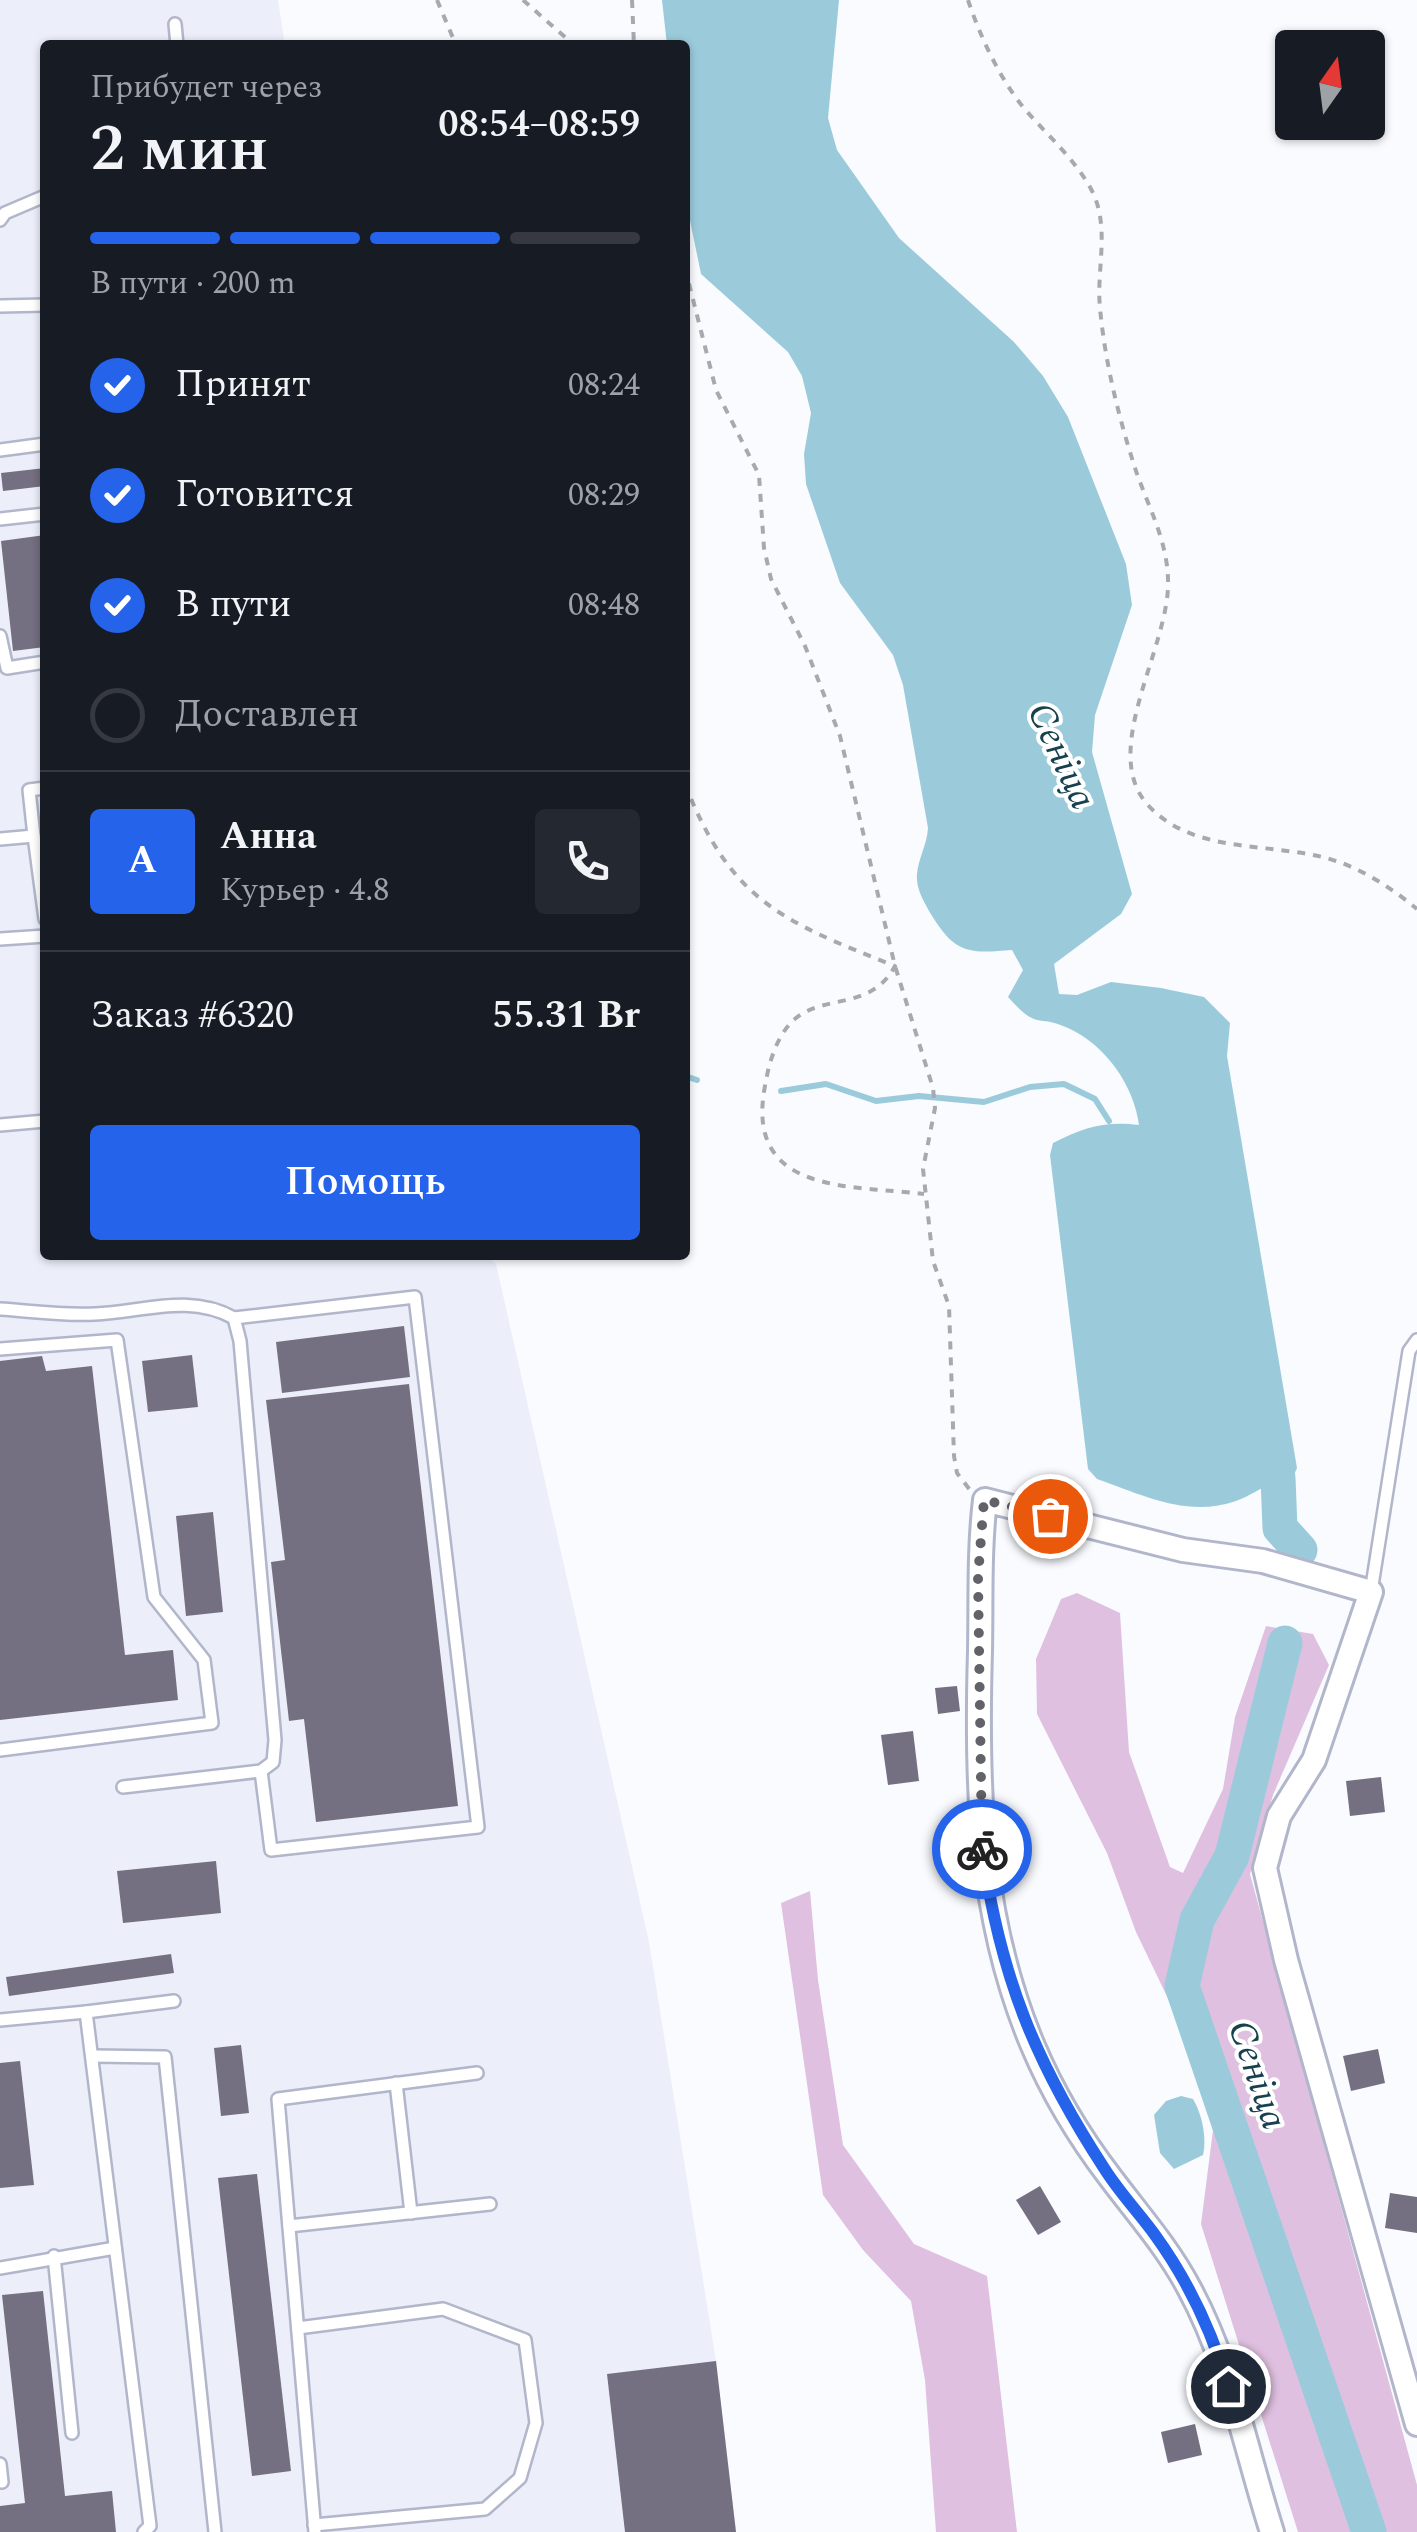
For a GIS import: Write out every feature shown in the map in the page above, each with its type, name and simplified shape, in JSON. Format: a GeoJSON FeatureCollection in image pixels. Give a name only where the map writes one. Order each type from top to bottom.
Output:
{"type":"FeatureCollection","features":[{"type":"Feature","properties":{"kind":"street"},"geometry":{"type":"LineString","coordinates":[[1272,2532],[1208,2325],[1175,2264],[1106,2173],[1044,2069],[1023,2022],[1009,1972],[986,1882],[978,1817],[978,1577],[984,1500],[1183,1550],[1263,1561],[1371,1592],[1314,1760],[1279,1816],[1265,1868],[1286,1960],[1417,2424]]}},
{"type":"Feature","properties":{"kind":"lane"},"geometry":{"type":"LineString","coordinates":[[176,24],[177,40]]}},
{"type":"Feature","properties":{"kind":"lane"},"geometry":{"type":"LineString","coordinates":[[0,220],[4,213],[40,198]]}},
{"type":"Feature","properties":{"kind":"lane"},"geometry":{"type":"LineString","coordinates":[[0,306],[40,304]]}},
{"type":"Feature","properties":{"kind":"lane"},"geometry":{"type":"LineString","coordinates":[[0,450],[40,445]]}},
{"type":"Feature","properties":{"kind":"lane"},"geometry":{"type":"LineString","coordinates":[[0,519],[40,515]]}},
{"type":"Feature","properties":{"kind":"lane"},"geometry":{"type":"LineString","coordinates":[[0,636],[7,668],[40,663]]}},
{"type":"Feature","properties":{"kind":"lane"},"geometry":{"type":"LineString","coordinates":[[40,789],[30,790],[40,881]]}},
{"type":"Feature","properties":{"kind":"lane"},"geometry":{"type":"LineString","coordinates":[[0,839],[34,836]]}},
{"type":"Feature","properties":{"kind":"lane"},"geometry":{"type":"LineString","coordinates":[[0,938],[40,936]]}},
{"type":"Feature","properties":{"kind":"lane"},"geometry":{"type":"LineString","coordinates":[[0,1125],[40,1121]]}},
{"type":"Feature","properties":{"kind":"lane"},"geometry":{"type":"LineString","coordinates":[[0,1309],[92,1315],[177,1304],[216,1308],[234,1318],[416,1297],[478,1826],[271,1850],[260,1772]]}},
{"type":"Feature","properties":{"kind":"lane"},"geometry":{"type":"LineString","coordinates":[[123,1787],[260,1772],[273,1762],[275,1740],[240,1341],[234,1318]]}},
{"type":"Feature","properties":{"kind":"lane"},"geometry":{"type":"LineString","coordinates":[[0,1349],[117,1340],[154,1597],[204,1660],[212,1723],[0,1750]]}},
{"type":"Feature","properties":{"kind":"lane"},"geometry":{"type":"LineString","coordinates":[[1371,1592],[1409,1351],[1417,1340]]}},
{"type":"Feature","properties":{"kind":"lane"},"geometry":{"type":"LineString","coordinates":[[0,2020],[174,2001]]}},
{"type":"Feature","properties":{"kind":"lane"},"geometry":{"type":"LineString","coordinates":[[86,2012],[150,2526],[144,2532]]}},
{"type":"Feature","properties":{"kind":"lane"},"geometry":{"type":"LineString","coordinates":[[92,2056],[165,2057],[216,2532]]}},
{"type":"Feature","properties":{"kind":"lane"},"geometry":{"type":"LineString","coordinates":[[298,2328],[443,2309],[525,2340],[536,2423],[520,2478],[485,2509],[315,2528],[278,2099],[477,2073]]}},
{"type":"Feature","properties":{"kind":"lane"},"geometry":{"type":"LineString","coordinates":[[396,2083],[410,2213]]}},
{"type":"Feature","properties":{"kind":"lane"},"geometry":{"type":"LineString","coordinates":[[289,2226],[490,2204]]}},
{"type":"Feature","properties":{"kind":"lane"},"geometry":{"type":"LineString","coordinates":[[0,2268],[115,2248]]}},
{"type":"Feature","properties":{"kind":"lane"},"geometry":{"type":"LineString","coordinates":[[54,2256],[72,2433]]}},
{"type":"Feature","properties":{"kind":"lane"},"geometry":{"type":"LineString","coordinates":[[0,2464],[2,2482]]}},
{"type":"Feature","properties":{"kind":"path"},"geometry":{"type":"LineString","coordinates":[[438,0],[454,40]]}},
{"type":"Feature","properties":{"kind":"path"},"geometry":{"type":"LineString","coordinates":[[523,0],[568,40]]}},
{"type":"Feature","properties":{"kind":"path"},"geometry":{"type":"LineString","coordinates":[[632,0],[634,40]]}},
{"type":"Feature","properties":{"kind":"path"},"geometry":{"type":"LineString","coordinates":[[968,0],[978,30],[1020,103],[1092,191],[1102,233],[1100,306],[1118,411],[1162,539],[1168,580],[1162,632],[1130,750],[1134,786],[1150,807],[1174,826],[1217,842],[1338,862],[1395,891],[1417,908]]}},
{"type":"Feature","properties":{"kind":"path"},"geometry":{"type":"LineString","coordinates":[[690,288],[716,390],[759,476],[764,548],[771,579],[806,646],[840,736],[895,966],[933,1088],[935,1108],[922,1169],[933,1261],[949,1306],[954,1456],[964,1486],[984,1500]]}},
{"type":"Feature","properties":{"kind":"path"},"geometry":{"type":"LineString","coordinates":[[690,795],[712,845],[755,895],[782,918],[895,966]]}},
{"type":"Feature","properties":{"kind":"path"},"geometry":{"type":"LineString","coordinates":[[895,966],[889,978],[872,992],[802,1014],[787,1026],[769,1062],[762,1102],[767,1142],[785,1166],[812,1182],[924,1194]]}},
{"type":"Feature","properties":{"kind":"shaded area"},"geometry":{"type":"Polygon","coordinates":[[[0,0],[278,0],[284,40],[40,40],[40,1260],[491,1260],[496,1264],[649,1942],[716,2361],[736,2532],[0,2532],[0,0]]]}},
{"type":"Feature","properties":{"kind":"shaded area"},"geometry":{"type":"Polygon","coordinates":[[[1077,1593],[1120,1613],[1129,1752],[1170,1867],[1183,1873],[1223,1789],[1235,1717],[1266,1626],[1313,1634],[1329,1665],[1273,1795],[1250,1874],[1417,2485],[1417,2532],[1298,2532],[1201,2224],[1213,2130],[1174,2011],[1136,1932],[1107,1853],[1037,1714],[1036,1659],[1061,1599],[1077,1593]]]}},
{"type":"Feature","properties":{"kind":"shaded area"},"geometry":{"type":"Polygon","coordinates":[[[810,1891],[818,1980],[843,2145],[914,2244],[987,2276],[1017,2532],[936,2532],[925,2380],[911,2301],[863,2250],[823,2195],[781,1903],[810,1891]]]}},
{"type":"Feature","properties":{"kind":"water"},"geometry":{"type":"Polygon","coordinates":[[[662,0],[839,0],[828,118],[837,150],[899,238],[1014,342],[1043,376],[1068,417],[1126,564],[1132,605],[1095,715],[1092,752],[1132,894],[1121,914],[1054,964],[1059,994],[1077,995],[1111,982],[1161,988],[1204,997],[1230,1023],[1227,1056],[1297,1468],[1294,1475],[1236,1501],[1218,1506],[1183,1506],[1097,1479],[1088,1469],[1050,1155],[1053,1143],[1085,1129],[1139,1125],[1136,1110],[1116,1068],[1094,1045],[1068,1028],[1032,1018],[1008,997],[1023,970],[1012,950],[983,952],[954,943],[922,897],[917,874],[928,828],[903,685],[893,655],[840,583],[806,484],[804,454],[811,413],[802,376],[788,352],[701,274],[690,220],[690,40],[666,40],[662,0]]]}},
{"type":"Feature","properties":{"kind":"water"},"geometry":{"type":"Polygon","coordinates":[[[1181,2096],[1193,2099],[1196,2105],[1203,2126],[1204,2148],[1203,2155],[1174,2169],[1160,2153],[1154,2115],[1166,2101],[1181,2096]]]}},
{"type":"Feature","properties":{"kind":"building"},"geometry":{"type":"Polygon","coordinates":[[[40,469],[40,487],[3,491],[1,473],[40,469]]]}},
{"type":"Feature","properties":{"kind":"building"},"geometry":{"type":"Polygon","coordinates":[[[40,536],[40,648],[13,651],[1,541],[40,536]]]}},
{"type":"Feature","properties":{"kind":"building"},"geometry":{"type":"Polygon","coordinates":[[[404,1326],[410,1377],[282,1393],[276,1342],[404,1326]]]}},
{"type":"Feature","properties":{"kind":"building"},"geometry":{"type":"Polygon","coordinates":[[[192,1355],[198,1407],[148,1412],[142,1361],[192,1355]]]}},
{"type":"Feature","properties":{"kind":"building"},"geometry":{"type":"Polygon","coordinates":[[[42,1356],[46,1371],[92,1366],[125,1655],[173,1650],[178,1700],[0,1720],[0,1361],[42,1356]]]}},
{"type":"Feature","properties":{"kind":"building"},"geometry":{"type":"Polygon","coordinates":[[[409,1384],[458,1806],[316,1822],[304,1719],[289,1721],[271,1562],[285,1560],[266,1400],[409,1384]]]}},
{"type":"Feature","properties":{"kind":"building"},"geometry":{"type":"Polygon","coordinates":[[[213,1512],[223,1612],[186,1616],[176,1516],[213,1512]]]}},
{"type":"Feature","properties":{"kind":"building"},"geometry":{"type":"Polygon","coordinates":[[[957,1686],[960,1711],[938,1714],[935,1688],[957,1686]]]}},
{"type":"Feature","properties":{"kind":"building"},"geometry":{"type":"Polygon","coordinates":[[[913,1731],[919,1781],[888,1785],[881,1735],[913,1731]]]}},
{"type":"Feature","properties":{"kind":"building"},"geometry":{"type":"Polygon","coordinates":[[[1381,1777],[1385,1812],[1350,1816],[1346,1781],[1381,1777]]]}},
{"type":"Feature","properties":{"kind":"building"},"geometry":{"type":"Polygon","coordinates":[[[216,1861],[221,1913],[123,1923],[117,1871],[216,1861]]]}},
{"type":"Feature","properties":{"kind":"building"},"geometry":{"type":"Polygon","coordinates":[[[171,1954],[174,1973],[9,1996],[6,1977],[171,1954]]]}},
{"type":"Feature","properties":{"kind":"building"},"geometry":{"type":"Polygon","coordinates":[[[241,2045],[249,2113],[221,2116],[214,2048],[241,2045]]]}},
{"type":"Feature","properties":{"kind":"building"},"geometry":{"type":"Polygon","coordinates":[[[1378,2049],[1385,2083],[1351,2091],[1343,2056],[1378,2049]]]}},
{"type":"Feature","properties":{"kind":"building"},"geometry":{"type":"Polygon","coordinates":[[[20,2061],[34,2185],[0,2188],[0,2063],[20,2061]]]}},
{"type":"Feature","properties":{"kind":"building"},"geometry":{"type":"Polygon","coordinates":[[[257,2174],[291,2471],[252,2476],[218,2178],[257,2174]]]}},
{"type":"Feature","properties":{"kind":"building"},"geometry":{"type":"Polygon","coordinates":[[[1040,2186],[1061,2222],[1038,2235],[1016,2200],[1040,2186]]]}},
{"type":"Feature","properties":{"kind":"building"},"geometry":{"type":"Polygon","coordinates":[[[1390,2193],[1417,2197],[1417,2233],[1385,2228],[1390,2193]]]}},
{"type":"Feature","properties":{"kind":"building"},"geometry":{"type":"Polygon","coordinates":[[[43,2291],[65,2496],[112,2491],[116,2532],[0,2532],[0,2506],[25,2503],[2,2295],[43,2291]]]}},
{"type":"Feature","properties":{"kind":"building"},"geometry":{"type":"Polygon","coordinates":[[[716,2361],[736,2532],[625,2532],[607,2374],[716,2361]]]}},
{"type":"Feature","properties":{"kind":"building"},"geometry":{"type":"Polygon","coordinates":[[[1195,2424],[1202,2455],[1168,2463],[1161,2432],[1195,2424]]]}},
{"type":"Feature","properties":{"kind":"waterway"},"geometry":{"type":"LineString","coordinates":[[690,1078],[697,1080]]}},
{"type":"Feature","properties":{"kind":"waterway"},"geometry":{"type":"LineString","coordinates":[[781,1091],[826,1084],[876,1101],[919,1096],[984,1102],[1030,1087],[1064,1084],[1095,1099],[1109,1121]]}},
{"type":"Feature","properties":{"kind":"waterway","name":"Сеніца"},"geometry":{"type":"LineString","coordinates":[[1245,1448],[1278,1478],[1280,1528],[1300,1550]]}},
{"type":"Feature","properties":{"kind":"waterway","name":"Сеніца"},"geometry":{"type":"LineString","coordinates":[[1285,1643],[1232,1856],[1197,1920],[1182,1986],[1369,2532]]}},
{"type":"Feature","properties":{"kind":"way so far"},"geometry":{"type":"LineString","coordinates":[[982,1849],[978,1817],[978,1577],[984,1500],[1050,1516]]}},
{"type":"Feature","properties":{"kind":"route"},"geometry":{"type":"LineString","coordinates":[[982,1849],[994,1918],[1034,2050],[1106,2173],[1156,2236],[1188,2285],[1208,2325],[1228,2386]]}}]}
